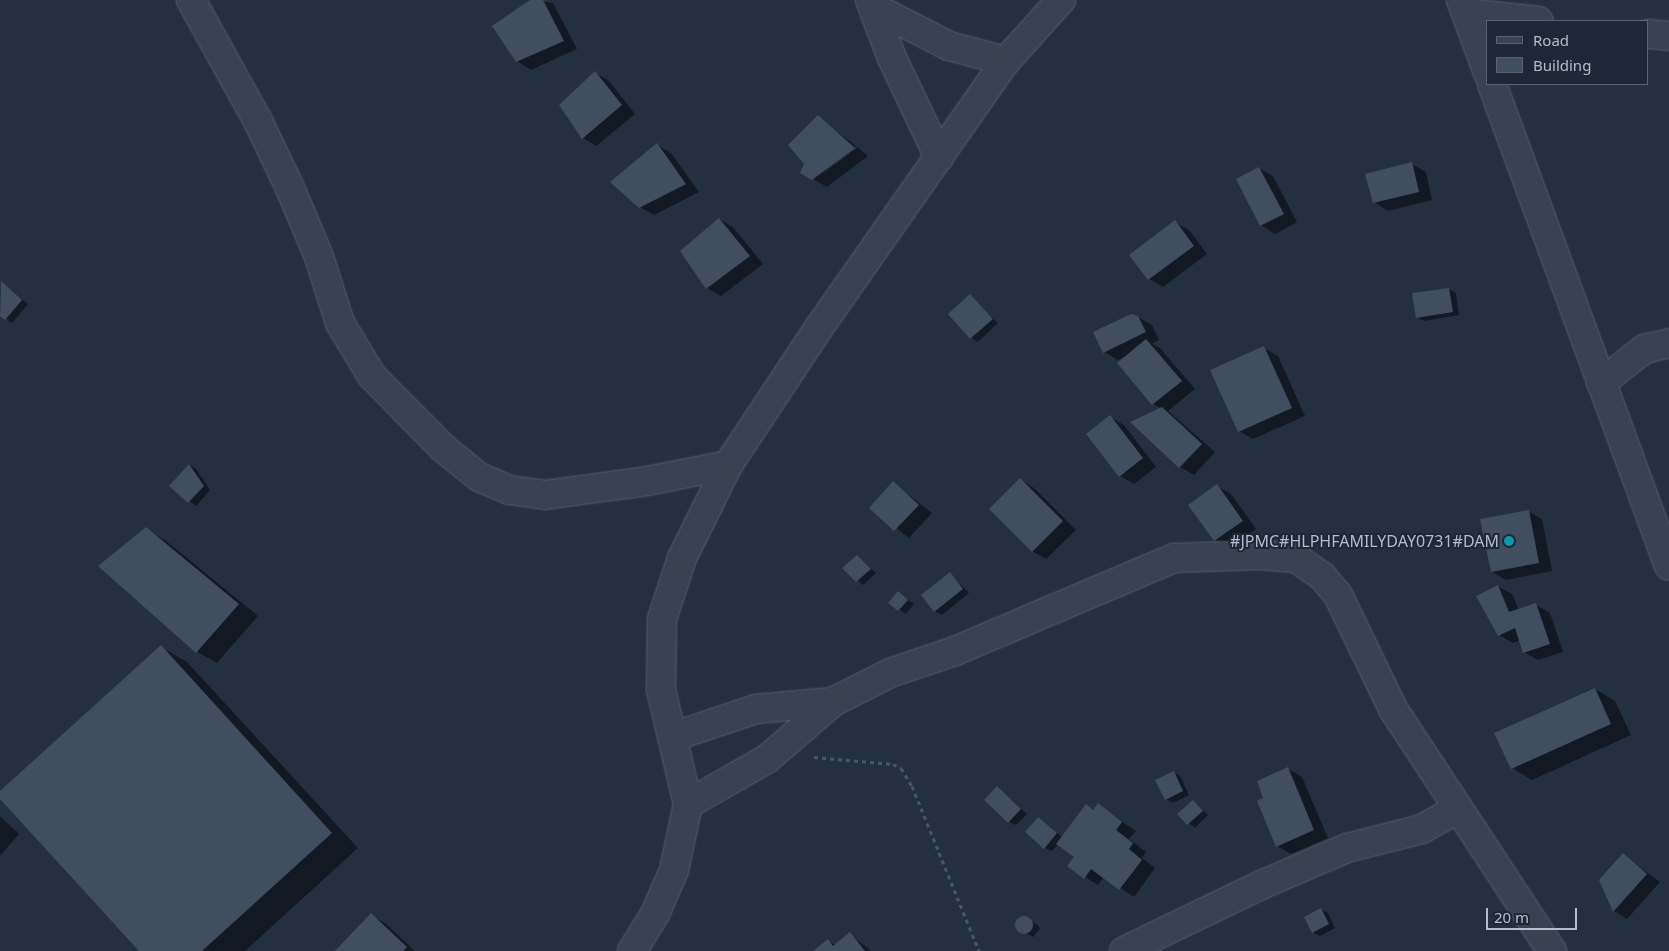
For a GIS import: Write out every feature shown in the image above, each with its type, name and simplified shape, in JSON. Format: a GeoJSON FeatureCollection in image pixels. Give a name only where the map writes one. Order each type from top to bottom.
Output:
{"type":"FeatureCollection","features":[{"type":"Feature","properties":{"kind":"street"},"geometry":{"type":"LineString","coordinates":[[191,0],[258,121],[290,188],[318,257],[340,323],[372,376],[442,448],[479,478],[510,490],[545,495],[647,481],[728,465]]}},
{"type":"Feature","properties":{"kind":"street"},"geometry":{"type":"LineString","coordinates":[[632,951],[655,914],[674,870],[688,804],[661,690],[662,619],[682,558],[728,465],[818,329],[1006,62],[1061,0]]}},
{"type":"Feature","properties":{"kind":"street"},"geometry":{"type":"LineString","coordinates":[[873,4],[892,58],[939,157]]}},
{"type":"Feature","properties":{"kind":"street"},"geometry":{"type":"LineString","coordinates":[[873,4],[949,46],[1006,62]]}},
{"type":"Feature","properties":{"kind":"street"},"geometry":{"type":"LineString","coordinates":[[1464,6],[1534,20]]}},
{"type":"Feature","properties":{"kind":"street"},"geometry":{"type":"LineString","coordinates":[[1464,6],[1486,67]]}},
{"type":"Feature","properties":{"kind":"street"},"geometry":{"type":"LineString","coordinates":[[1649,34],[1669,36]]}},
{"type":"Feature","properties":{"kind":"street"},"geometry":{"type":"LineString","coordinates":[[1492,85],[1669,566]]}},
{"type":"Feature","properties":{"kind":"street"},"geometry":{"type":"LineString","coordinates":[[1601,383],[1644,349],[1669,343]]}},
{"type":"Feature","properties":{"kind":"street"},"geometry":{"type":"LineString","coordinates":[[688,804],[734,780],[784,747],[832,702],[890,673],[955,650],[1174,558],[1260,555],[1296,558],[1322,576],[1338,595],[1393,710],[1552,951]]}},
{"type":"Feature","properties":{"kind":"street"},"geometry":{"type":"LineString","coordinates":[[672,737],[756,710],[832,702]]}},
{"type":"Feature","properties":{"kind":"street"},"geometry":{"type":"LineString","coordinates":[[1124,951],[1261,885],[1347,848],[1422,829],[1457,809]]}},
{"type":"Feature","properties":{"kind":"path"},"geometry":{"type":"LineString","coordinates":[[784,747],[816,758],[885,764],[901,768],[912,786],[979,951]]}},
{"type":"Feature","properties":{"kind":"building"},"geometry":{"type":"Polygon","coordinates":[[[530,0],[543,0],[564,41],[516,62],[492,26],[530,0]]]}},
{"type":"Feature","properties":{"kind":"building"},"geometry":{"type":"Polygon","coordinates":[[[595,71],[622,105],[582,139],[559,105],[595,71]]]}},
{"type":"Feature","properties":{"kind":"building"},"geometry":{"type":"Polygon","coordinates":[[[818,115],[855,148],[812,180],[800,173],[804,164],[788,145],[818,115]]]}},
{"type":"Feature","properties":{"kind":"building"},"geometry":{"type":"Polygon","coordinates":[[[657,143],[686,184],[639,208],[610,182],[657,143]]]}},
{"type":"Feature","properties":{"kind":"building"},"geometry":{"type":"Polygon","coordinates":[[[1412,162],[1419,192],[1373,203],[1365,174],[1412,162]]]}},
{"type":"Feature","properties":{"kind":"building"},"geometry":{"type":"Polygon","coordinates":[[[1259,167],[1284,214],[1260,226],[1236,179],[1259,167]]]}},
{"type":"Feature","properties":{"kind":"building"},"geometry":{"type":"Polygon","coordinates":[[[719,218],[750,256],[706,289],[680,251],[719,218]]]}},
{"type":"Feature","properties":{"kind":"building"},"geometry":{"type":"Polygon","coordinates":[[[1175,220],[1194,246],[1148,280],[1129,255],[1175,220]]]}},
{"type":"Feature","properties":{"kind":"building"},"geometry":{"type":"Polygon","coordinates":[[[1,281],[22,300],[5,320],[0,316],[1,281]]]}},
{"type":"Feature","properties":{"kind":"building"},"geometry":{"type":"Polygon","coordinates":[[[1449,288],[1453,312],[1416,318],[1412,293],[1449,288]]]}},
{"type":"Feature","properties":{"kind":"building"},"geometry":{"type":"Polygon","coordinates":[[[970,294],[993,319],[970,339],[948,314],[970,294]]]}},
{"type":"Feature","properties":{"kind":"building"},"geometry":{"type":"Polygon","coordinates":[[[1131,314],[1138,316],[1146,332],[1103,353],[1093,332],[1131,314]]]}},
{"type":"Feature","properties":{"kind":"building"},"geometry":{"type":"Polygon","coordinates":[[[1146,339],[1182,381],[1152,405],[1117,363],[1146,339]]]}},
{"type":"Feature","properties":{"kind":"building"},"geometry":{"type":"Polygon","coordinates":[[[1264,346],[1292,408],[1238,432],[1210,370],[1264,346]]]}},
{"type":"Feature","properties":{"kind":"building"},"geometry":{"type":"Polygon","coordinates":[[[1162,407],[1202,444],[1179,468],[1130,422],[1162,407]]]}},
{"type":"Feature","properties":{"kind":"building"},"geometry":{"type":"Polygon","coordinates":[[[1110,415],[1143,458],[1119,477],[1086,434],[1110,415]]]}},
{"type":"Feature","properties":{"kind":"building"},"geometry":{"type":"Polygon","coordinates":[[[189,464],[204,486],[188,503],[169,486],[189,464]]]}},
{"type":"Feature","properties":{"kind":"building"},"geometry":{"type":"Polygon","coordinates":[[[1020,478],[1063,521],[1032,552],[989,509],[1020,478]]]}},
{"type":"Feature","properties":{"kind":"building"},"geometry":{"type":"Polygon","coordinates":[[[893,481],[919,505],[894,531],[869,508],[893,481]]]}},
{"type":"Feature","properties":{"kind":"building"},"geometry":{"type":"Polygon","coordinates":[[[1217,484],[1243,521],[1214,541],[1188,505],[1217,484]]]}},
{"type":"Feature","properties":{"kind":"building","name":"#JPMC#HLPHFAMILYDAY0731#DAM"},"geometry":{"type":"Polygon","coordinates":[[[1529,510],[1539,563],[1491,572],[1480,519],[1529,510]]]}},
{"type":"Feature","properties":{"kind":"building"},"geometry":{"type":"Polygon","coordinates":[[[146,527],[239,604],[196,653],[98,566],[146,527]]]}},
{"type":"Feature","properties":{"kind":"building"},"geometry":{"type":"Polygon","coordinates":[[[857,555],[871,569],[856,582],[842,568],[857,555]]]}},
{"type":"Feature","properties":{"kind":"building"},"geometry":{"type":"Polygon","coordinates":[[[950,572],[963,589],[934,612],[921,595],[950,572]]]}},
{"type":"Feature","properties":{"kind":"building"},"geometry":{"type":"Polygon","coordinates":[[[1498,585],[1509,612],[1536,603],[1550,644],[1523,653],[1515,628],[1498,636],[1476,596],[1498,585]]]}},
{"type":"Feature","properties":{"kind":"building"},"geometry":{"type":"Polygon","coordinates":[[[898,591],[908,600],[898,611],[888,603],[898,591]]]}},
{"type":"Feature","properties":{"kind":"building"},"geometry":{"type":"Polygon","coordinates":[[[161,645],[332,833],[202,951],[139,951],[0,799],[0,791],[161,645]]]}},
{"type":"Feature","properties":{"kind":"building"},"geometry":{"type":"Polygon","coordinates":[[[1595,688],[1611,724],[1511,769],[1494,733],[1595,688]]]}},
{"type":"Feature","properties":{"kind":"building"},"geometry":{"type":"Polygon","coordinates":[[[1288,767],[1314,830],[1276,847],[1257,801],[1263,798],[1257,781],[1288,767]]]}},
{"type":"Feature","properties":{"kind":"building"},"geometry":{"type":"Polygon","coordinates":[[[1174,771],[1183,791],[1165,800],[1155,780],[1174,771]]]}},
{"type":"Feature","properties":{"kind":"building"},"geometry":{"type":"Polygon","coordinates":[[[997,786],[1021,809],[1008,823],[984,800],[997,786]]]}},
{"type":"Feature","properties":{"kind":"building"},"geometry":{"type":"Polygon","coordinates":[[[1193,800],[1203,811],[1187,825],[1177,814],[1193,800]]]}},
{"type":"Feature","properties":{"kind":"building"},"geometry":{"type":"Polygon","coordinates":[[[1098,803],[1122,822],[1116,830],[1133,843],[1129,849],[1142,860],[1119,890],[1091,869],[1084,879],[1067,866],[1074,857],[1056,844],[1086,804],[1093,810],[1098,803]]]}},
{"type":"Feature","properties":{"kind":"building"},"geometry":{"type":"Polygon","coordinates":[[[1038,817],[1057,833],[1044,849],[1025,832],[1038,817]]]}},
{"type":"Feature","properties":{"kind":"building"},"geometry":{"type":"Polygon","coordinates":[[[1623,853],[1647,874],[1613,912],[1599,880],[1623,853]]]}},
{"type":"Feature","properties":{"kind":"building"},"geometry":{"type":"Polygon","coordinates":[[[1321,908],[1329,924],[1312,933],[1304,917],[1321,908]]]}},
{"type":"Feature","properties":{"kind":"building"},"geometry":{"type":"Polygon","coordinates":[[[371,913],[407,947],[403,951],[335,951],[371,913]]]}},
{"type":"Feature","properties":{"kind":"building"},"geometry":{"type":"Polygon","coordinates":[[[1024,916],[1030,919],[1033,925],[1030,931],[1024,934],[1018,931],[1015,925],[1018,919],[1024,916]]]}},
{"type":"Feature","properties":{"kind":"building"},"geometry":{"type":"Polygon","coordinates":[[[850,932],[865,951],[813,951],[828,939],[833,946],[850,932]]]}},
{"type":"Feature","properties":{"kind":"place","name":"#JPMC#HLPHFAMILYDAY0731#DAM"},"geometry":{"type":"Point","coordinates":[1509,541]}}]}
